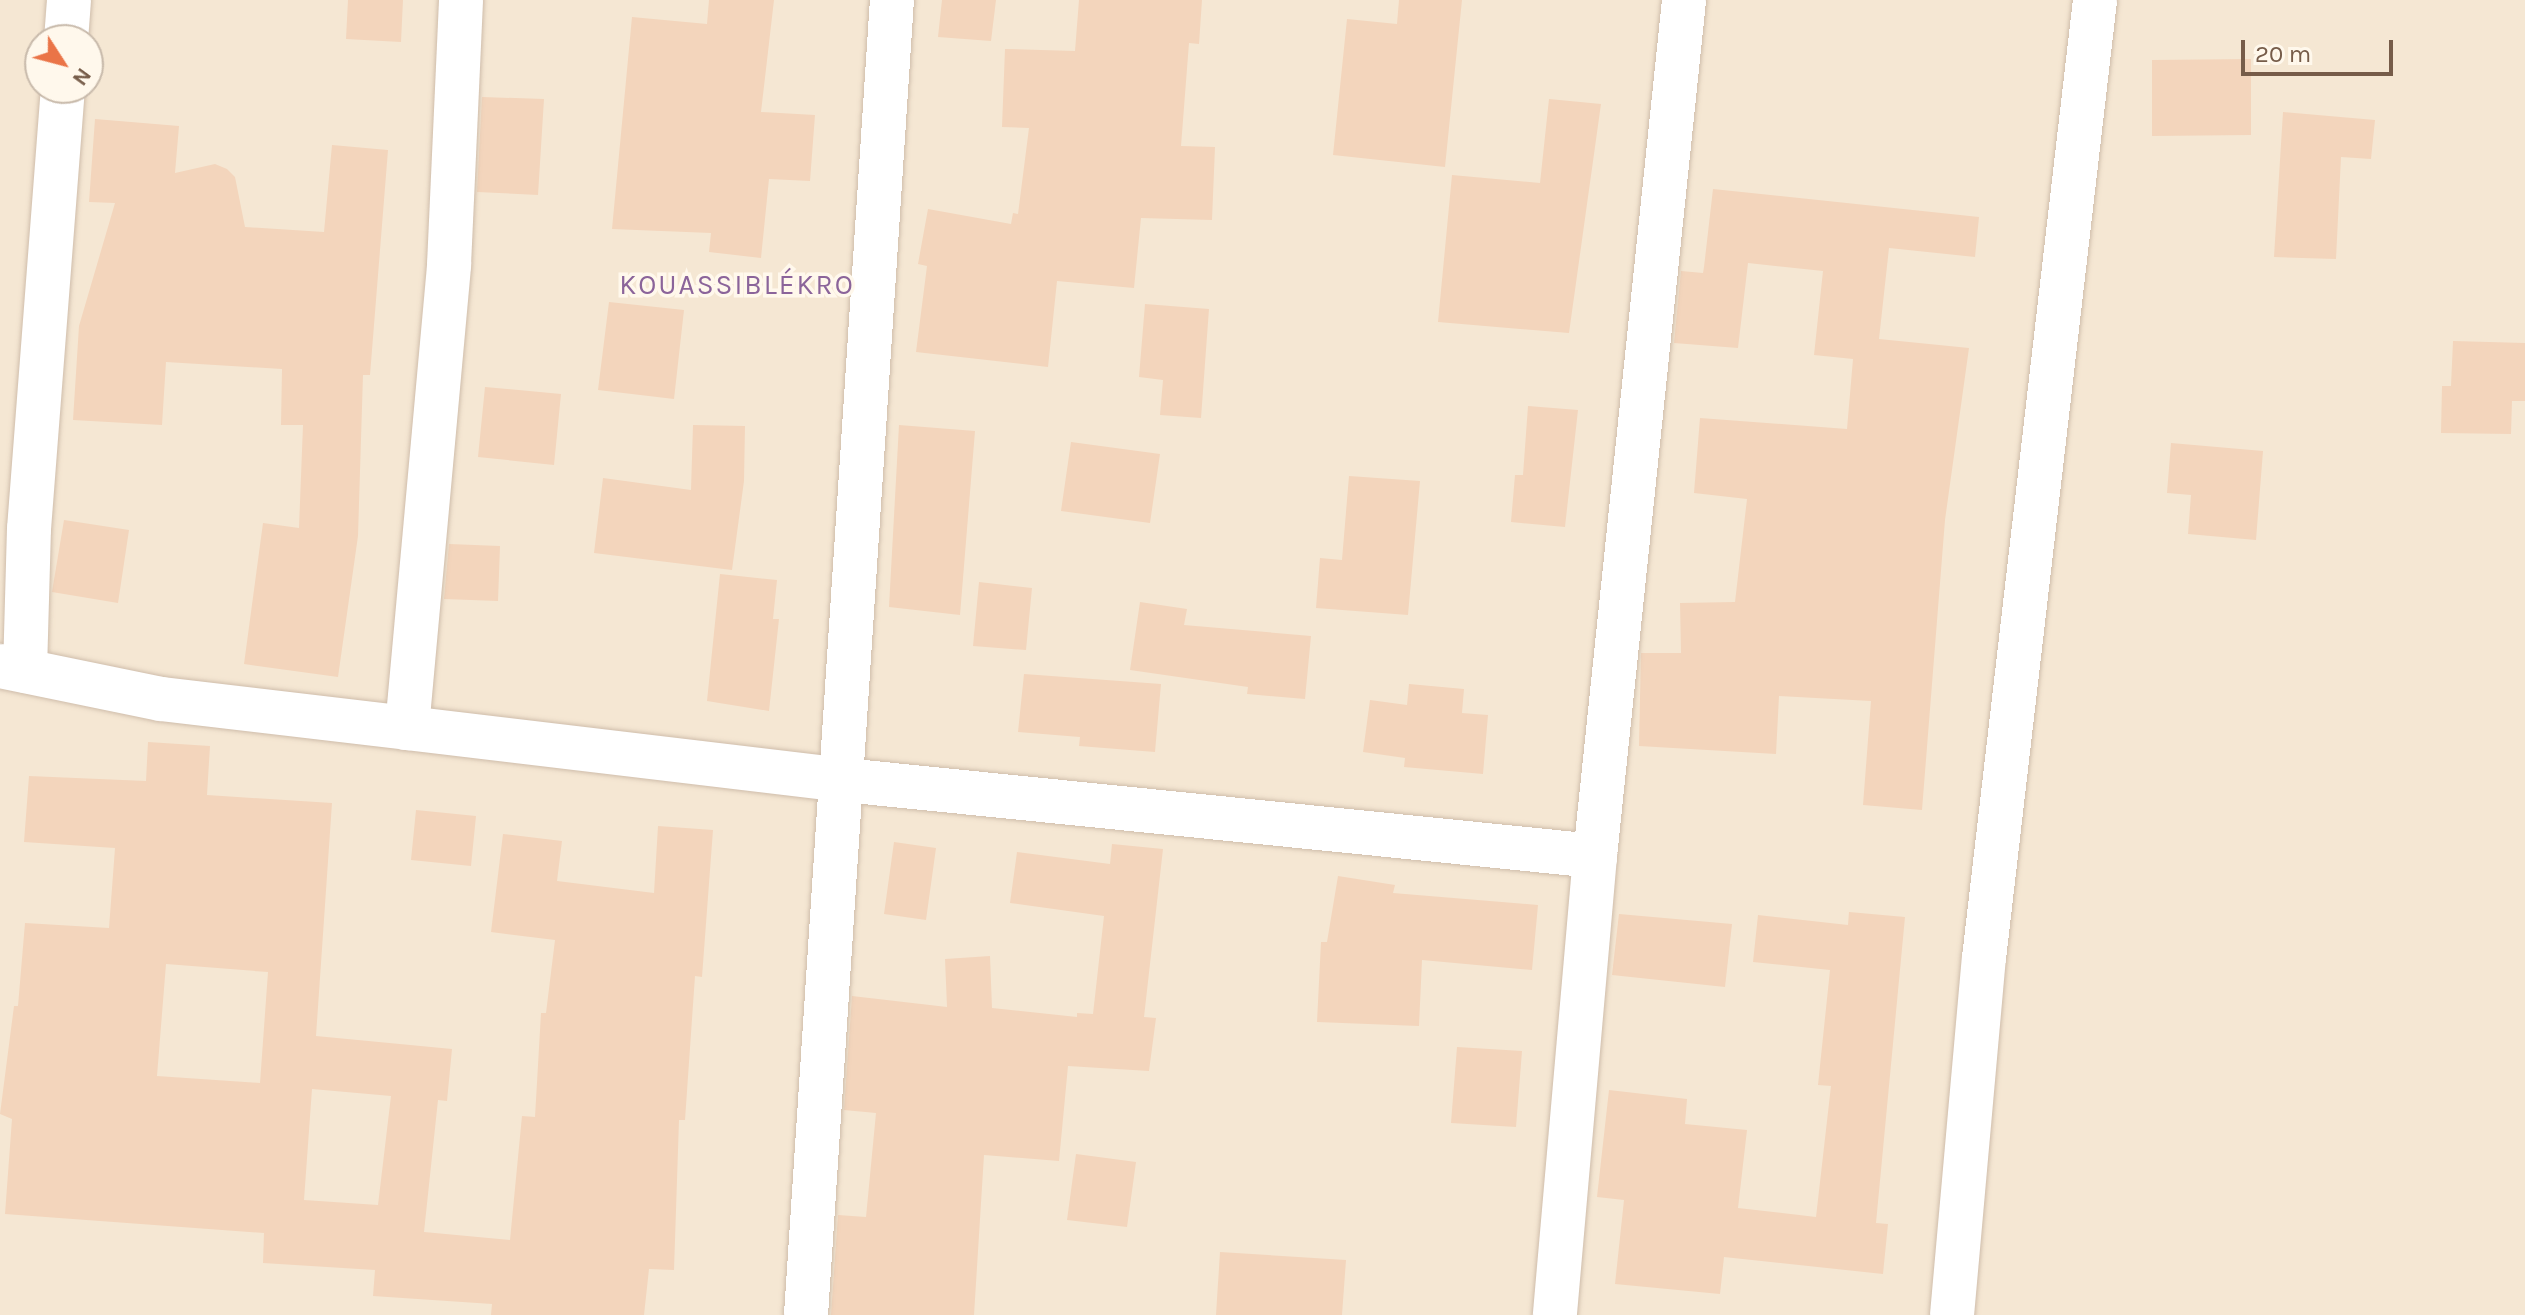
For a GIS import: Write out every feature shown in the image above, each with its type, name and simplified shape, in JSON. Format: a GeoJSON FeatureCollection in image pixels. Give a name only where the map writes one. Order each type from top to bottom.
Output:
{"type":"FeatureCollection","features":[{"type":"Feature","properties":{"kind":"street"},"geometry":{"type":"LineString","coordinates":[[67,24],[69,0]]}},
{"type":"Feature","properties":{"kind":"street"},"geometry":{"type":"LineString","coordinates":[[407,728],[449,265],[461,0]]}},
{"type":"Feature","properties":{"kind":"street"},"geometry":{"type":"LineString","coordinates":[[806,1315],[844,780],[892,0]]}},
{"type":"Feature","properties":{"kind":"street"},"geometry":{"type":"LineString","coordinates":[[1555,1315],[1595,856],[1684,0]]}},
{"type":"Feature","properties":{"kind":"street"},"geometry":{"type":"LineString","coordinates":[[1952,1315],[1984,958],[2095,0]]}},
{"type":"Feature","properties":{"kind":"street"},"geometry":{"type":"LineString","coordinates":[[62,104],[29,529],[12,668],[161,699],[844,780],[1595,856]]}},
{"type":"Feature","properties":{"kind":"shaded area"},"geometry":{"type":"Polygon","coordinates":[[[0,0],[2525,0],[2525,1315],[0,1315],[0,0]]]}},
{"type":"Feature","properties":{"kind":"building"},"geometry":{"type":"Polygon","coordinates":[[[348,0],[403,0],[401,42],[346,39],[348,0]]]}},
{"type":"Feature","properties":{"kind":"building"},"geometry":{"type":"Polygon","coordinates":[[[709,0],[774,0],[761,112],[815,115],[810,181],[769,179],[761,258],[709,252],[711,233],[612,229],[632,17],[707,24],[709,0]]]}},
{"type":"Feature","properties":{"kind":"building"},"geometry":{"type":"Polygon","coordinates":[[[942,0],[996,0],[991,41],[938,37],[942,0]]]}},
{"type":"Feature","properties":{"kind":"building"},"geometry":{"type":"Polygon","coordinates":[[[1079,0],[1202,0],[1199,44],[1189,43],[1181,146],[1215,147],[1212,220],[1141,218],[1134,288],[1057,281],[1048,367],[916,352],[927,266],[918,264],[928,209],[1011,224],[1013,213],[1018,214],[1029,128],[1002,127],[1005,49],[1075,51],[1079,0]]]}},
{"type":"Feature","properties":{"kind":"building"},"geometry":{"type":"Polygon","coordinates":[[[1399,0],[1462,0],[1445,167],[1333,155],[1347,19],[1397,24],[1399,0]]]}},
{"type":"Feature","properties":{"kind":"building"},"geometry":{"type":"Polygon","coordinates":[[[2251,59],[2251,135],[2152,136],[2152,60],[2251,59]]]}},
{"type":"Feature","properties":{"kind":"building"},"geometry":{"type":"Polygon","coordinates":[[[482,97],[544,99],[538,195],[477,192],[482,97]]]}},
{"type":"Feature","properties":{"kind":"building"},"geometry":{"type":"Polygon","coordinates":[[[1549,99],[1601,104],[1569,333],[1438,322],[1452,175],[1540,183],[1549,99]]]}},
{"type":"Feature","properties":{"kind":"building"},"geometry":{"type":"Polygon","coordinates":[[[2283,112],[2375,120],[2371,159],[2341,157],[2336,259],[2274,257],[2283,112]]]}},
{"type":"Feature","properties":{"kind":"building"},"geometry":{"type":"Polygon","coordinates":[[[95,119],[179,126],[175,173],[215,164],[227,169],[235,177],[245,227],[324,232],[332,145],[388,150],[370,375],[363,375],[358,536],[338,677],[244,664],[263,523],[299,528],[303,425],[281,425],[282,369],[166,362],[162,425],[73,420],[79,326],[115,203],[89,202],[95,119]]]}},
{"type":"Feature","properties":{"kind":"building"},"geometry":{"type":"Polygon","coordinates":[[[1713,189],[1979,217],[1975,257],[1889,248],[1879,339],[1969,348],[1945,520],[1922,810],[1863,805],[1871,701],[1779,696],[1776,754],[1639,746],[1641,653],[1681,653],[1680,603],[1735,602],[1747,499],[1694,493],[1700,418],[1847,429],[1853,359],[1814,355],[1823,271],[1748,263],[1738,348],[1674,343],[1681,271],[1703,273],[1713,189]]]}},
{"type":"Feature","properties":{"kind":"building"},"geometry":{"type":"Polygon","coordinates":[[[609,302],[684,310],[674,399],[598,390],[609,302]]]}},
{"type":"Feature","properties":{"kind":"building"},"geometry":{"type":"Polygon","coordinates":[[[1145,304],[1209,309],[1201,418],[1160,415],[1163,380],[1139,377],[1145,304]]]}},
{"type":"Feature","properties":{"kind":"building"},"geometry":{"type":"Polygon","coordinates":[[[2453,341],[2525,343],[2525,401],[2512,401],[2511,434],[2441,433],[2442,386],[2451,386],[2453,341]]]}},
{"type":"Feature","properties":{"kind":"building"},"geometry":{"type":"Polygon","coordinates":[[[485,387],[561,394],[554,465],[478,457],[485,387]]]}},
{"type":"Feature","properties":{"kind":"building"},"geometry":{"type":"Polygon","coordinates":[[[1528,406],[1578,410],[1565,527],[1511,522],[1515,475],[1523,475],[1528,406]]]}},
{"type":"Feature","properties":{"kind":"building"},"geometry":{"type":"Polygon","coordinates":[[[693,425],[745,426],[744,481],[732,570],[594,553],[603,478],[691,490],[693,425]]]}},
{"type":"Feature","properties":{"kind":"building"},"geometry":{"type":"Polygon","coordinates":[[[899,425],[975,431],[960,615],[889,607],[899,425]]]}},
{"type":"Feature","properties":{"kind":"building"},"geometry":{"type":"Polygon","coordinates":[[[1071,442],[1160,454],[1150,523],[1061,511],[1071,442]]]}},
{"type":"Feature","properties":{"kind":"building"},"geometry":{"type":"Polygon","coordinates":[[[2171,443],[2263,451],[2256,540],[2188,534],[2191,495],[2167,493],[2171,443]]]}},
{"type":"Feature","properties":{"kind":"building"},"geometry":{"type":"Polygon","coordinates":[[[1349,476],[1420,481],[1408,615],[1316,608],[1320,558],[1342,560],[1349,476]]]}},
{"type":"Feature","properties":{"kind":"building"},"geometry":{"type":"Polygon","coordinates":[[[64,520],[129,530],[118,603],[52,592],[64,520]]]}},
{"type":"Feature","properties":{"kind":"building"},"geometry":{"type":"Polygon","coordinates":[[[449,544],[500,546],[498,601],[444,599],[449,544]]]}},
{"type":"Feature","properties":{"kind":"building"},"geometry":{"type":"Polygon","coordinates":[[[720,574],[777,580],[773,619],[779,619],[769,711],[707,701],[720,574]]]}},
{"type":"Feature","properties":{"kind":"building"},"geometry":{"type":"Polygon","coordinates":[[[979,582],[1032,588],[1026,650],[973,646],[979,582]]]}},
{"type":"Feature","properties":{"kind":"building"},"geometry":{"type":"Polygon","coordinates":[[[1140,602],[1187,609],[1184,625],[1311,636],[1305,699],[1247,694],[1248,687],[1130,670],[1140,602]]]}},
{"type":"Feature","properties":{"kind":"building"},"geometry":{"type":"Polygon","coordinates":[[[1024,674],[1161,684],[1155,752],[1079,746],[1080,737],[1018,732],[1024,674]]]}},
{"type":"Feature","properties":{"kind":"building"},"geometry":{"type":"Polygon","coordinates":[[[1409,684],[1464,689],[1462,713],[1488,715],[1483,774],[1404,767],[1405,758],[1363,752],[1370,700],[1407,705],[1409,684]]]}},
{"type":"Feature","properties":{"kind":"building"},"geometry":{"type":"Polygon","coordinates":[[[148,742],[210,746],[207,795],[332,803],[316,1036],[452,1049],[447,1101],[438,1100],[424,1232],[510,1240],[522,1116],[535,1117],[541,1013],[546,1013],[555,940],[491,932],[503,834],[562,841],[557,881],[654,893],[658,826],[713,830],[702,977],[695,976],[685,1120],[679,1120],[674,1270],[649,1269],[644,1315],[491,1315],[492,1304],[373,1296],[375,1270],[263,1263],[264,1233],[5,1214],[12,1119],[0,1114],[14,1006],[18,1006],[25,923],[109,928],[115,848],[24,842],[29,776],[146,781],[148,742]],[[166,964],[157,1076],[260,1083],[268,972],[166,964]],[[312,1089],[304,1200],[378,1205],[391,1096],[312,1089]]]}},
{"type":"Feature","properties":{"kind":"building"},"geometry":{"type":"Polygon","coordinates":[[[416,810],[476,816],[471,866],[411,860],[416,810]]]}},
{"type":"Feature","properties":{"kind":"building"},"geometry":{"type":"Polygon","coordinates":[[[894,842],[936,848],[926,920],[884,914],[894,842]]]}},
{"type":"Feature","properties":{"kind":"building"},"geometry":{"type":"Polygon","coordinates":[[[1112,844],[1163,849],[1144,1017],[1156,1018],[1149,1071],[1068,1066],[1059,1161],[984,1155],[974,1315],[831,1315],[838,1215],[866,1217],[876,1113],[844,1110],[852,996],[947,1007],[945,959],[990,956],[992,1008],[1077,1017],[1077,1013],[1093,1014],[1104,916],[1010,903],[1017,852],[1110,864],[1112,844]]]}},
{"type":"Feature","properties":{"kind":"building"},"geometry":{"type":"Polygon","coordinates":[[[1338,876],[1395,885],[1393,893],[1538,905],[1532,970],[1422,960],[1419,1026],[1317,1022],[1321,942],[1327,942],[1338,876]]]}},
{"type":"Feature","properties":{"kind":"building"},"geometry":{"type":"Polygon","coordinates":[[[1849,912],[1905,917],[1876,1223],[1888,1224],[1883,1274],[1724,1257],[1720,1294],[1615,1284],[1624,1200],[1597,1197],[1609,1090],[1687,1099],[1685,1124],[1747,1130],[1738,1208],[1816,1217],[1831,1086],[1818,1085],[1830,970],[1753,962],[1758,915],[1848,925],[1849,912]]]}},
{"type":"Feature","properties":{"kind":"building"},"geometry":{"type":"Polygon","coordinates":[[[1619,914],[1732,924],[1725,987],[1612,975],[1619,914]]]}},
{"type":"Feature","properties":{"kind":"building"},"geometry":{"type":"Polygon","coordinates":[[[1457,1047],[1522,1051],[1516,1127],[1451,1123],[1457,1047]]]}},
{"type":"Feature","properties":{"kind":"building"},"geometry":{"type":"Polygon","coordinates":[[[1076,1154],[1136,1162],[1127,1227],[1067,1220],[1076,1154]]]}},
{"type":"Feature","properties":{"kind":"building"},"geometry":{"type":"Polygon","coordinates":[[[1220,1252],[1346,1260],[1342,1315],[1216,1315],[1220,1252]]]}},
{"type":"Feature","properties":{"kind":"district","name":"KOUASSIBLÉKRO"},"geometry":{"type":"Point","coordinates":[737,285]}}]}
